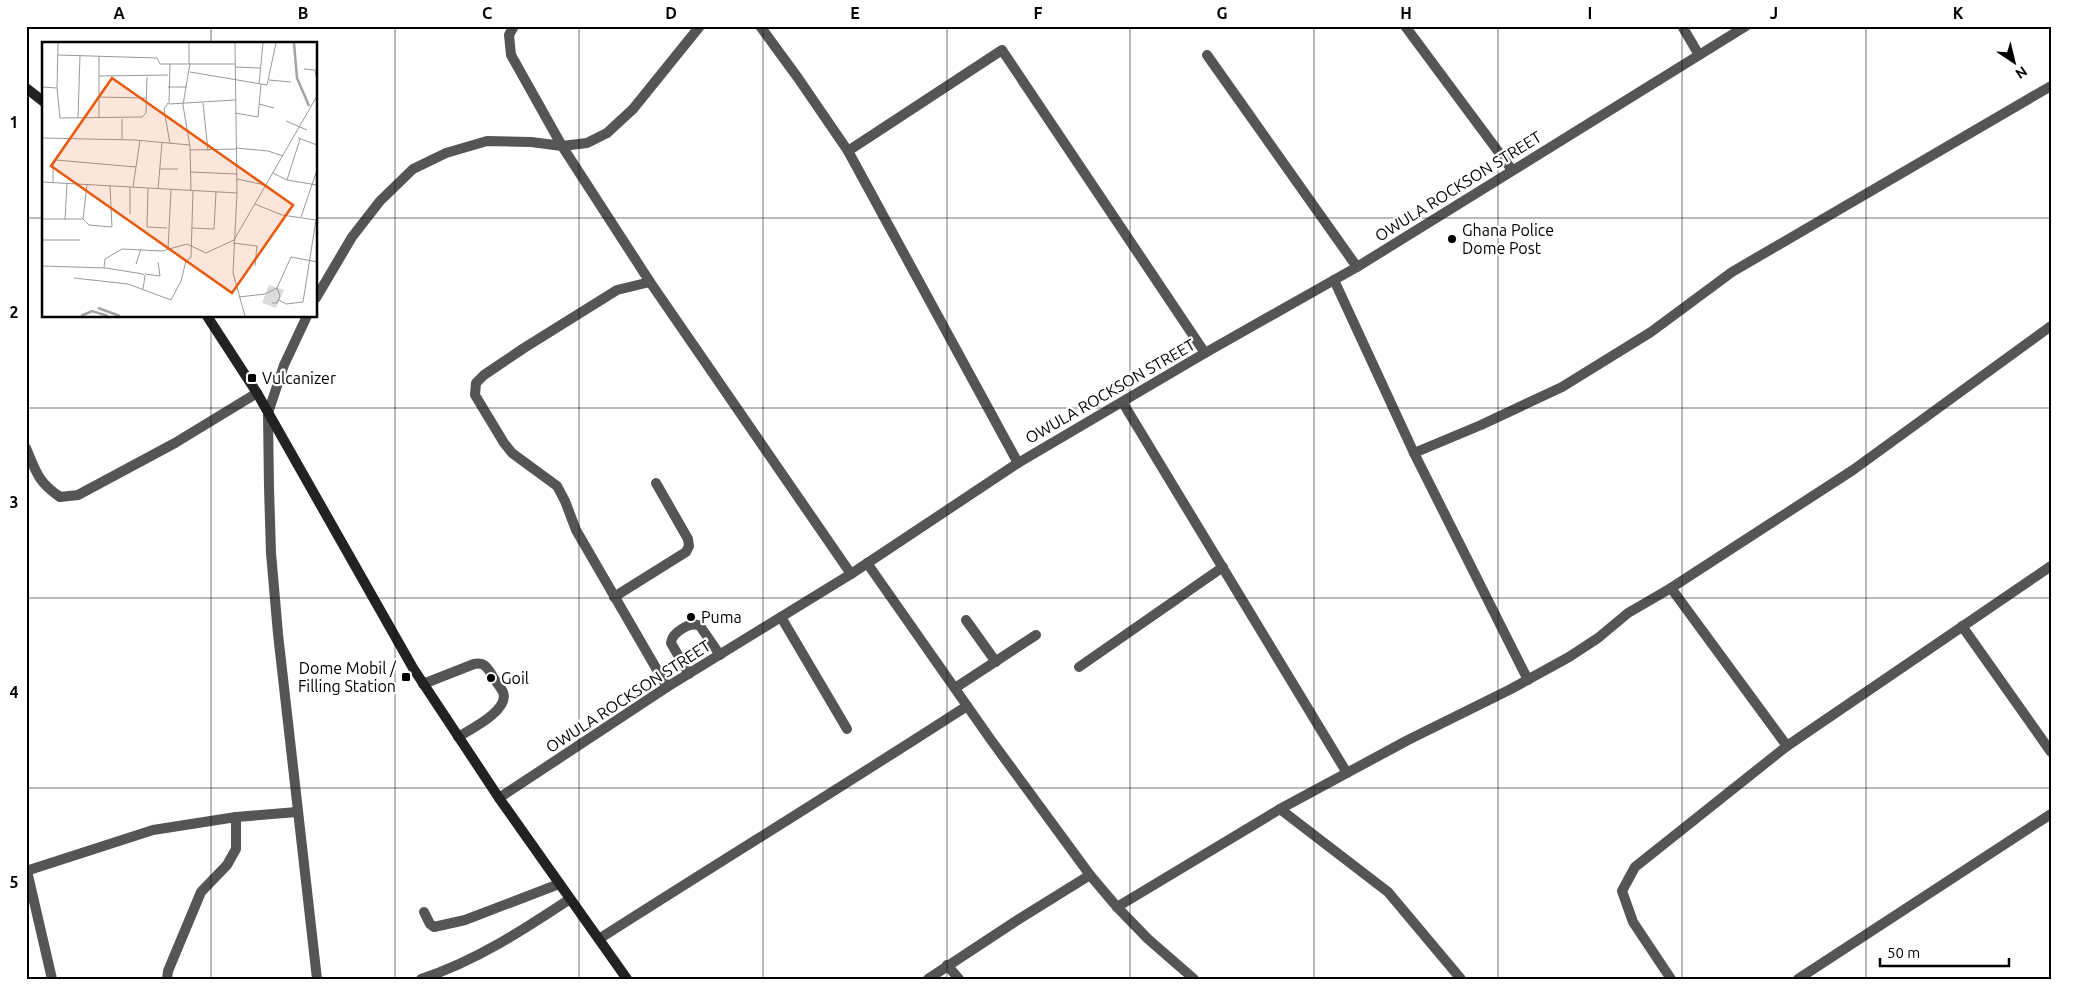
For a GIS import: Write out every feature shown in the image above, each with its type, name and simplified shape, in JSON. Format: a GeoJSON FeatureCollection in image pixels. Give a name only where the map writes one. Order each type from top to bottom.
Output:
{"type":"FeatureCollection","features":[{"type":"Feature","properties":{"kind":"main road"},"geometry":{"type":"LineString","coordinates":[[26,88],[42,100]]}},
{"type":"Feature","properties":{"kind":"main road"},"geometry":{"type":"LineString","coordinates":[[208,318],[257,393],[335,534],[423,684],[499,798],[628,979]]}},
{"type":"Feature","properties":{"kind":"street"},"geometry":{"type":"LineString","coordinates":[[514,26],[510,35],[510,55],[562,146],[650,282],[851,574]]}},
{"type":"Feature","properties":{"kind":"street"},"geometry":{"type":"LineString","coordinates":[[318,295],[352,237],[380,201],[413,169],[446,153],[487,141],[531,142],[562,146],[587,143],[607,133],[633,109],[700,26]]}},
{"type":"Feature","properties":{"kind":"street"},"geometry":{"type":"LineString","coordinates":[[760,26],[848,152],[1018,463]]}},
{"type":"Feature","properties":{"kind":"street"},"geometry":{"type":"LineString","coordinates":[[1405,26],[1512,170]]}},
{"type":"Feature","properties":{"kind":"street"},"geometry":{"type":"LineString","coordinates":[[1682,26],[1699,55]]}},
{"type":"Feature","properties":{"kind":"street","name":"OWULA ROCKSON STREET"},"geometry":{"type":"LineString","coordinates":[[499,798],[666,687],[851,574],[1018,463],[1205,353],[1357,267],[1746,26]]}},
{"type":"Feature","properties":{"kind":"street"},"geometry":{"type":"LineString","coordinates":[[848,152],[1002,50],[1205,353]]}},
{"type":"Feature","properties":{"kind":"street"},"geometry":{"type":"LineString","coordinates":[[1207,55],[1357,267]]}},
{"type":"Feature","properties":{"kind":"street"},"geometry":{"type":"LineString","coordinates":[[1414,453],[1481,425],[1562,387],[1650,332],[1732,272],[2051,86]]}},
{"type":"Feature","properties":{"kind":"street"},"geometry":{"type":"LineString","coordinates":[[1334,280],[1414,453],[1528,680]]}},
{"type":"Feature","properties":{"kind":"street"},"geometry":{"type":"LineString","coordinates":[[650,282],[617,290],[524,348],[484,375],[476,383],[475,395],[504,443],[526,464],[557,486],[576,530],[666,687]]}},
{"type":"Feature","properties":{"kind":"street"},"geometry":{"type":"LineString","coordinates":[[306,318],[284,365],[268,413],[271,553],[316,979]]}},
{"type":"Feature","properties":{"kind":"street"},"geometry":{"type":"LineString","coordinates":[[1117,907],[1280,809],[1569,657],[1598,638],[1628,613],[1671,588],[1852,470],[2051,326]]}},
{"type":"Feature","properties":{"kind":"street"},"geometry":{"type":"LineString","coordinates":[[26,448],[39,478],[48,489],[60,497],[78,495],[174,443],[257,393]]}},
{"type":"Feature","properties":{"kind":"street"},"geometry":{"type":"LineString","coordinates":[[1123,402],[1347,773]]}},
{"type":"Feature","properties":{"kind":"street"},"geometry":{"type":"LineString","coordinates":[[614,597],[686,552],[689,546],[688,538],[656,483]]}},
{"type":"Feature","properties":{"kind":"street"},"geometry":{"type":"LineString","coordinates":[[867,563],[967,706],[1090,876],[1148,939],[1194,979]]}},
{"type":"Feature","properties":{"kind":"street"},"geometry":{"type":"LineString","coordinates":[[1671,979],[1633,922],[1622,891],[1635,867],[1787,746],[2051,566]]}},
{"type":"Feature","properties":{"kind":"street"},"geometry":{"type":"LineString","coordinates":[[1079,667],[1223,567]]}},
{"type":"Feature","properties":{"kind":"street"},"geometry":{"type":"LineString","coordinates":[[1671,588],[1787,746]]}},
{"type":"Feature","properties":{"kind":"street"},"geometry":{"type":"LineString","coordinates":[[781,617],[847,729]]}},
{"type":"Feature","properties":{"kind":"street"},"geometry":{"type":"LineString","coordinates":[[966,620],[996,662]]}},
{"type":"Feature","properties":{"kind":"street"},"geometry":{"type":"LineString","coordinates":[[689,674],[671,643],[674,635],[692,624],[700,626],[720,654]]}},
{"type":"Feature","properties":{"kind":"street"},"geometry":{"type":"LineString","coordinates":[[1962,626],[2051,752]]}},
{"type":"Feature","properties":{"kind":"street"},"geometry":{"type":"LineString","coordinates":[[955,688],[1036,635]]}},
{"type":"Feature","properties":{"kind":"street"},"geometry":{"type":"LineString","coordinates":[[423,684],[480,663],[486,666],[504,693],[504,701],[500,709],[458,737]]}},
{"type":"Feature","properties":{"kind":"street"},"geometry":{"type":"LineString","coordinates":[[599,939],[706,870],[817,803],[967,706]]}},
{"type":"Feature","properties":{"kind":"street"},"geometry":{"type":"LineString","coordinates":[[1280,809],[1388,892],[1461,979]]}},
{"type":"Feature","properties":{"kind":"street"},"geometry":{"type":"LineString","coordinates":[[52,979],[26,871],[153,830],[236,817],[297,812]]}},
{"type":"Feature","properties":{"kind":"street"},"geometry":{"type":"LineString","coordinates":[[1798,979],[2051,814]]}},
{"type":"Feature","properties":{"kind":"street"},"geometry":{"type":"LineString","coordinates":[[167,979],[168,971],[201,892],[227,865],[236,849],[236,817]]}},
{"type":"Feature","properties":{"kind":"street"},"geometry":{"type":"LineString","coordinates":[[928,979],[947,965],[1090,876]]}},
{"type":"Feature","properties":{"kind":"street"},"geometry":{"type":"LineString","coordinates":[[424,912],[430,924],[434,927],[440,927],[465,920],[560,884]]}},
{"type":"Feature","properties":{"kind":"street"},"geometry":{"type":"LineString","coordinates":[[421,979],[474,958],[514,936],[570,899]]}},
{"type":"Feature","properties":{"kind":"street"},"geometry":{"type":"LineString","coordinates":[[947,965],[959,979]]}},
{"type":"Feature","properties":{"kind":"place","name":"Ghana Police Dome Post"},"geometry":{"type":"Point","coordinates":[1452,239]}},
{"type":"Feature","properties":{"kind":"place","name":"Vulcanizer"},"geometry":{"type":"Point","coordinates":[252,378]}},
{"type":"Feature","properties":{"kind":"place","name":"Puma"},"geometry":{"type":"Point","coordinates":[691,617]}},
{"type":"Feature","properties":{"kind":"place","name":"Dome Mobil / Filling Station"},"geometry":{"type":"Point","coordinates":[406,677]}},
{"type":"Feature","properties":{"kind":"place","name":"Goil"},"geometry":{"type":"Point","coordinates":[491,678]}}]}
